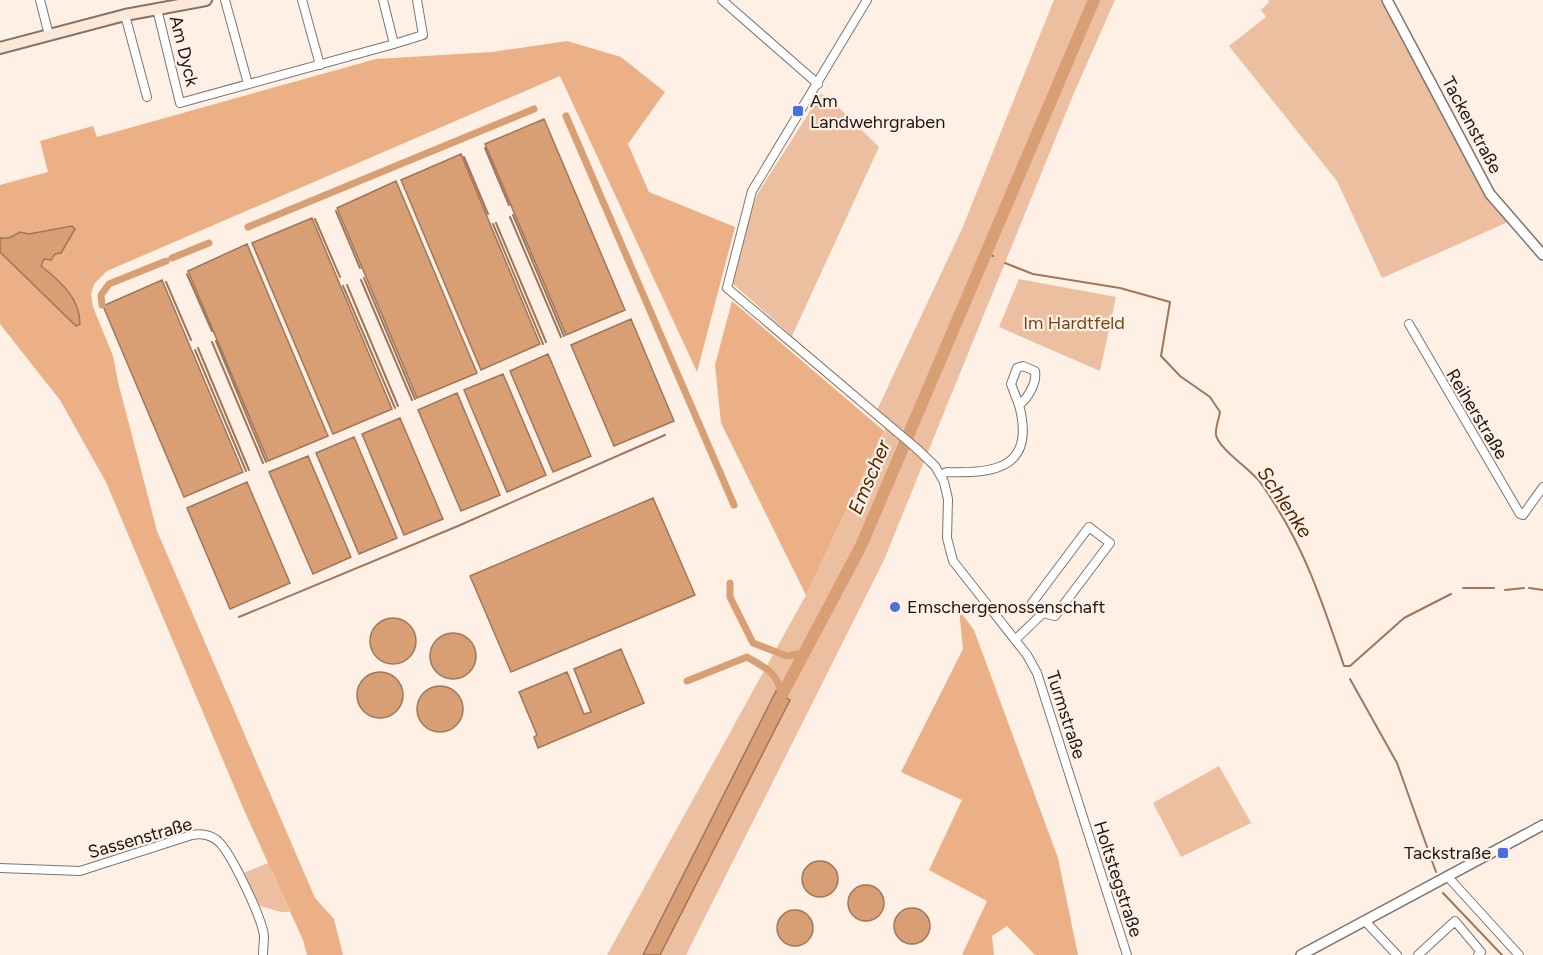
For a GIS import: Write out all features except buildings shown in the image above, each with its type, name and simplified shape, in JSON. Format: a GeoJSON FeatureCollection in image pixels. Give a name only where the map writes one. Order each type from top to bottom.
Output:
{"type":"FeatureCollection","features":[{"type":"Feature","properties":{"kind":"main road","name":"Am Dyck"},"geometry":{"type":"LineString","coordinates":[[0,48],[125,15],[206,0]]}},
{"type":"Feature","properties":{"kind":"street"},"geometry":{"type":"LineString","coordinates":[[40,0],[49,35]]}},
{"type":"Feature","properties":{"kind":"street"},"geometry":{"type":"LineString","coordinates":[[225,0],[248,84]]}},
{"type":"Feature","properties":{"kind":"street"},"geometry":{"type":"LineString","coordinates":[[302,0],[320,65]]}},
{"type":"Feature","properties":{"kind":"street"},"geometry":{"type":"LineString","coordinates":[[383,0],[394,44]]}},
{"type":"Feature","properties":{"kind":"street","name":"Am Dyck"},"geometry":{"type":"LineString","coordinates":[[157,9],[180,104],[423,35],[417,0]]}},
{"type":"Feature","properties":{"kind":"street"},"geometry":{"type":"LineString","coordinates":[[722,0],[818,84]]}},
{"type":"Feature","properties":{"kind":"street"},"geometry":{"type":"LineString","coordinates":[[867,0],[752,191],[727,288],[892,427],[941,475],[947,472],[991,472],[1008,463],[1017,453],[1022,436],[1019,405],[1011,384],[1017,368],[1023,366],[1035,371],[1036,378],[1026,400],[1019,405]]}},
{"type":"Feature","properties":{"kind":"street","name":"Tackenstraße"},"geometry":{"type":"LineString","coordinates":[[1387,0],[1490,194],[1543,255]]}},
{"type":"Feature","properties":{"kind":"street"},"geometry":{"type":"LineString","coordinates":[[125,15],[147,98]]}},
{"type":"Feature","properties":{"kind":"street","name":"Reiherstraße"},"geometry":{"type":"LineString","coordinates":[[1410,324],[1517,511],[1523,515],[1543,487]]}},
{"type":"Feature","properties":{"kind":"street","name":"Turmstraße"},"geometry":{"type":"LineString","coordinates":[[941,475],[948,499],[947,538],[953,561],[1027,655],[1045,691],[1080,812]]}},
{"type":"Feature","properties":{"kind":"street"},"geometry":{"type":"LineString","coordinates":[[1089,527],[1110,543],[1055,616],[1043,613],[1032,603],[1089,527]]}},
{"type":"Feature","properties":{"kind":"street"},"geometry":{"type":"LineString","coordinates":[[1015,640],[1043,613]]}},
{"type":"Feature","properties":{"kind":"street","name":"Holtstegstraße"},"geometry":{"type":"LineString","coordinates":[[1080,812],[1127,955]]}},
{"type":"Feature","properties":{"kind":"street"},"geometry":{"type":"LineString","coordinates":[[1302,955],[1543,825]]}},
{"type":"Feature","properties":{"kind":"street","name":"Sassenstraße"},"geometry":{"type":"LineString","coordinates":[[0,868],[80,871],[192,835],[209,836],[219,842],[256,909],[264,936],[263,955]]}},
{"type":"Feature","properties":{"kind":"street"},"geometry":{"type":"LineString","coordinates":[[1448,877],[1520,955]]}},
{"type":"Feature","properties":{"kind":"street"},"geometry":{"type":"LineString","coordinates":[[1365,921],[1397,955]]}},
{"type":"Feature","properties":{"kind":"street"},"geometry":{"type":"LineString","coordinates":[[1418,955],[1455,921],[1481,954]]}},
{"type":"Feature","properties":{"kind":"green space"},"geometry":{"type":"Polygon","coordinates":[[[1054,0],[1115,0],[1074,93],[884,560],[686,955],[607,955],[806,595],[889,421],[877,410],[962,229],[1054,0]]]}},
{"type":"Feature","properties":{"kind":"green space"},"geometry":{"type":"Polygon","coordinates":[[[1268,0],[1385,0],[1488,195],[1508,222],[1382,278],[1337,181],[1229,46],[1266,17],[1261,10],[1269,2],[1268,0]]]}},
{"type":"Feature","properties":{"kind":"green space"},"geometry":{"type":"Polygon","coordinates":[[[821,94],[828,97],[879,147],[792,336],[733,284],[751,211],[758,193],[821,94]]]}},
{"type":"Feature","properties":{"kind":"green space","name":"Im Hardtfeld"},"geometry":{"type":"Polygon","coordinates":[[[1019,279],[1116,297],[1100,371],[999,327],[1019,279]]]}},
{"type":"Feature","properties":{"kind":"green space"},"geometry":{"type":"Polygon","coordinates":[[[1219,766],[1251,823],[1181,857],[1153,803],[1219,766]]]}},
{"type":"Feature","properties":{"kind":"green space"},"geometry":{"type":"Polygon","coordinates":[[[268,863],[290,912],[260,906],[241,874],[268,863]]]}},
{"type":"Feature","properties":{"kind":"shaded area"},"geometry":{"type":"Polygon","coordinates":[[[567,41],[621,57],[665,92],[628,144],[649,192],[735,227],[697,372],[560,76],[107,271],[94,284],[91,294],[93,307],[113,356],[157,531],[315,898],[334,919],[343,955],[307,955],[303,940],[244,810],[106,482],[60,400],[0,324],[0,185],[48,172],[40,141],[93,126],[97,137],[376,59],[492,52],[567,41]]]}},
{"type":"Feature","properties":{"kind":"shaded area"},"geometry":{"type":"Polygon","coordinates":[[[544,119],[625,310],[566,335],[485,144],[544,119]]]}},
{"type":"Feature","properties":{"kind":"shaded area"},"geometry":{"type":"Polygon","coordinates":[[[461,154],[540,344],[481,370],[401,180],[461,154]]]}},
{"type":"Feature","properties":{"kind":"shaded area"},"geometry":{"type":"Polygon","coordinates":[[[396,181],[477,373],[417,398],[337,208],[396,181]]]}},
{"type":"Feature","properties":{"kind":"shaded area"},"geometry":{"type":"Polygon","coordinates":[[[312,218],[392,409],[333,434],[252,243],[312,218]]]}},
{"type":"Feature","properties":{"kind":"shaded area"},"geometry":{"type":"Polygon","coordinates":[[[72,226],[75,229],[61,253],[55,254],[51,260],[44,259],[41,266],[62,284],[73,298],[80,324],[76,326],[0,252],[0,238],[9,238],[20,232],[29,234],[72,226]]]}},
{"type":"Feature","properties":{"kind":"shaded area"},"geometry":{"type":"Polygon","coordinates":[[[247,244],[328,436],[268,461],[188,271],[247,244]]]}},
{"type":"Feature","properties":{"kind":"shaded area"},"geometry":{"type":"Polygon","coordinates":[[[162,280],[243,472],[184,497],[103,306],[162,280]]]}},
{"type":"Feature","properties":{"kind":"shaded area"},"geometry":{"type":"Polygon","coordinates":[[[732,301],[884,431],[806,595],[721,423],[715,365],[732,301]]]}},
{"type":"Feature","properties":{"kind":"shaded area"},"geometry":{"type":"Polygon","coordinates":[[[631,319],[674,421],[614,446],[571,345],[631,319]]]}},
{"type":"Feature","properties":{"kind":"shaded area"},"geometry":{"type":"Polygon","coordinates":[[[548,354],[591,456],[553,472],[510,371],[548,354]]]}},
{"type":"Feature","properties":{"kind":"shaded area"},"geometry":{"type":"Polygon","coordinates":[[[503,374],[546,475],[507,492],[464,390],[503,374]]]}},
{"type":"Feature","properties":{"kind":"shaded area"},"geometry":{"type":"Polygon","coordinates":[[[457,393],[500,495],[461,511],[418,410],[457,393]]]}},
{"type":"Feature","properties":{"kind":"shaded area"},"geometry":{"type":"Polygon","coordinates":[[[400,418],[443,519],[404,535],[362,434],[400,418]]]}},
{"type":"Feature","properties":{"kind":"shaded area"},"geometry":{"type":"Polygon","coordinates":[[[354,437],[397,538],[359,554],[316,453],[354,437]]]}},
{"type":"Feature","properties":{"kind":"shaded area"},"geometry":{"type":"Polygon","coordinates":[[[308,456],[351,557],[313,574],[269,472],[308,456]]]}},
{"type":"Feature","properties":{"kind":"shaded area"},"geometry":{"type":"Polygon","coordinates":[[[247,482],[290,583],[230,609],[187,508],[247,482]]]}},
{"type":"Feature","properties":{"kind":"shaded area"},"geometry":{"type":"Polygon","coordinates":[[[653,498],[695,595],[511,672],[470,576],[653,498]]]}},
{"type":"Feature","properties":{"kind":"shaded area"},"geometry":{"type":"Polygon","coordinates":[[[959,610],[974,630],[1058,858],[1078,955],[1035,955],[1007,926],[992,936],[994,955],[962,955],[987,901],[929,870],[962,800],[901,772],[963,649],[959,610]]]}},
{"type":"Feature","properties":{"kind":"shaded area"},"geometry":{"type":"Polygon","coordinates":[[[393,618],[409,625],[416,641],[409,657],[393,664],[377,657],[370,641],[377,625],[393,618]]]}},
{"type":"Feature","properties":{"kind":"shaded area"},"geometry":{"type":"Polygon","coordinates":[[[453,633],[469,640],[476,656],[469,672],[453,679],[437,672],[430,656],[437,640],[453,633]]]}},
{"type":"Feature","properties":{"kind":"shaded area"},"geometry":{"type":"Polygon","coordinates":[[[621,649],[644,703],[538,748],[534,737],[537,735],[519,692],[567,672],[584,714],[591,712],[574,669],[621,649]]]}},
{"type":"Feature","properties":{"kind":"shaded area"},"geometry":{"type":"Polygon","coordinates":[[[380,672],[396,679],[403,695],[396,711],[380,718],[364,711],[357,695],[364,679],[380,672]]]}},
{"type":"Feature","properties":{"kind":"shaded area"},"geometry":{"type":"Polygon","coordinates":[[[440,686],[456,693],[463,709],[456,725],[440,732],[424,725],[417,709],[424,693],[440,686]]]}},
{"type":"Feature","properties":{"kind":"shaded area"},"geometry":{"type":"Polygon","coordinates":[[[776,691],[790,700],[660,955],[643,955],[776,691]]]}},
{"type":"Feature","properties":{"kind":"shaded area"},"geometry":{"type":"Polygon","coordinates":[[[820,861],[833,866],[838,879],[833,892],[820,897],[807,892],[802,879],[807,866],[820,861]]]}},
{"type":"Feature","properties":{"kind":"shaded area"},"geometry":{"type":"Polygon","coordinates":[[[866,885],[879,890],[884,903],[879,916],[866,921],[853,916],[848,903],[853,890],[866,885]]]}},
{"type":"Feature","properties":{"kind":"shaded area"},"geometry":{"type":"Polygon","coordinates":[[[912,908],[925,913],[930,926],[925,939],[912,944],[899,939],[894,926],[899,913],[912,908]]]}},
{"type":"Feature","properties":{"kind":"shaded area"},"geometry":{"type":"Polygon","coordinates":[[[795,910],[808,915],[813,928],[808,941],[795,946],[782,941],[777,928],[782,915],[795,910]]]}},
{"type":"Feature","properties":{"kind":"waterway","name":"Emscher"},"geometry":{"type":"LineString","coordinates":[[775,708],[861,546],[1094,0]]}},
{"type":"Feature","properties":{"kind":"waterway"},"geometry":{"type":"LineString","coordinates":[[248,227],[534,109]]}},
{"type":"Feature","properties":{"kind":"waterway"},"geometry":{"type":"LineString","coordinates":[[566,116],[734,505]]}},
{"type":"Feature","properties":{"kind":"waterway"},"geometry":{"type":"LineString","coordinates":[[485,148],[509,205]]}},
{"type":"Feature","properties":{"kind":"waterway"},"geometry":{"type":"LineString","coordinates":[[464,157],[488,214]]}},
{"type":"Feature","properties":{"kind":"waterway"},"geometry":{"type":"LineString","coordinates":[[336,211],[360,268]]}},
{"type":"Feature","properties":{"kind":"waterway"},"geometry":{"type":"LineString","coordinates":[[513,215],[564,336]]}},
{"type":"Feature","properties":{"kind":"waterway"},"geometry":{"type":"LineString","coordinates":[[510,217],[561,337]]}},
{"type":"Feature","properties":{"kind":"waterway"},"geometry":{"type":"LineString","coordinates":[[315,219],[340,277]]}},
{"type":"Feature","properties":{"kind":"waterway"},"geometry":{"type":"LineString","coordinates":[[496,223],[546,342]]}},
{"type":"Feature","properties":{"kind":"waterway"},"geometry":{"type":"LineString","coordinates":[[493,224],[543,344]]}},
{"type":"Feature","properties":{"kind":"waterway"},"geometry":{"type":"LineString","coordinates":[[172,258],[209,243]]}},
{"type":"Feature","properties":{"kind":"waterway","name":"Schlenke"},"geometry":{"type":"LineString","coordinates":[[986,253],[993,256]]}},
{"type":"Feature","properties":{"kind":"waterway"},"geometry":{"type":"LineString","coordinates":[[102,305],[101,295],[109,284],[166,261]]}},
{"type":"Feature","properties":{"kind":"waterway","name":"Schlenke"},"geometry":{"type":"LineString","coordinates":[[1005,263],[1033,274],[1120,288],[1170,302],[1161,356],[1180,376],[1210,397],[1220,412],[1216,432],[1218,441],[1260,482],[1288,526],[1310,571],[1344,666],[1350,666],[1404,618],[1451,594]]}},
{"type":"Feature","properties":{"kind":"waterway"},"geometry":{"type":"LineString","coordinates":[[187,274],[212,331]]}},
{"type":"Feature","properties":{"kind":"waterway"},"geometry":{"type":"LineString","coordinates":[[364,278],[415,399]]}},
{"type":"Feature","properties":{"kind":"waterway"},"geometry":{"type":"LineString","coordinates":[[361,280],[412,400]]}},
{"type":"Feature","properties":{"kind":"waterway"},"geometry":{"type":"LineString","coordinates":[[166,282],[191,340]]}},
{"type":"Feature","properties":{"kind":"waterway"},"geometry":{"type":"LineString","coordinates":[[347,285],[398,406]]}},
{"type":"Feature","properties":{"kind":"waterway"},"geometry":{"type":"LineString","coordinates":[[343,286],[395,408]]}},
{"type":"Feature","properties":{"kind":"waterway"},"geometry":{"type":"LineString","coordinates":[[216,341],[266,462]]}},
{"type":"Feature","properties":{"kind":"waterway"},"geometry":{"type":"LineString","coordinates":[[212,342],[263,463]]}},
{"type":"Feature","properties":{"kind":"waterway"},"geometry":{"type":"LineString","coordinates":[[198,348],[249,470]]}},
{"type":"Feature","properties":{"kind":"waterway"},"geometry":{"type":"LineString","coordinates":[[195,350],[246,471]]}},
{"type":"Feature","properties":{"kind":"waterway"},"geometry":{"type":"LineString","coordinates":[[239,617],[458,526],[665,435]]}},
{"type":"Feature","properties":{"kind":"waterway"},"geometry":{"type":"LineString","coordinates":[[730,583],[730,597],[753,643],[787,656],[803,653]]}},
{"type":"Feature","properties":{"kind":"waterway"},"geometry":{"type":"LineString","coordinates":[[1463,588],[1494,588]]}},
{"type":"Feature","properties":{"kind":"waterway"},"geometry":{"type":"LineString","coordinates":[[1505,590],[1524,588]]}},
{"type":"Feature","properties":{"kind":"waterway"},"geometry":{"type":"LineString","coordinates":[[1529,588],[1543,590]]}},
{"type":"Feature","properties":{"kind":"waterway"},"geometry":{"type":"LineString","coordinates":[[687,681],[747,657],[774,676],[782,695]]}},
{"type":"Feature","properties":{"kind":"waterway","name":"Schlenke"},"geometry":{"type":"LineString","coordinates":[[1350,679],[1397,763],[1436,872]]}},
{"type":"Feature","properties":{"kind":"waterway","name":"Schlenke"},"geometry":{"type":"LineString","coordinates":[[1443,893],[1502,955]]}},
{"type":"Feature","properties":{"kind":"place","name":"Am Landwehrgraben"},"geometry":{"type":"Point","coordinates":[798,111]}},
{"type":"Feature","properties":{"kind":"place","name":"Emschergenossenschaft"},"geometry":{"type":"Point","coordinates":[895,607]}},
{"type":"Feature","properties":{"kind":"place","name":"Tackstraße"},"geometry":{"type":"Point","coordinates":[1503,853]}}]}
